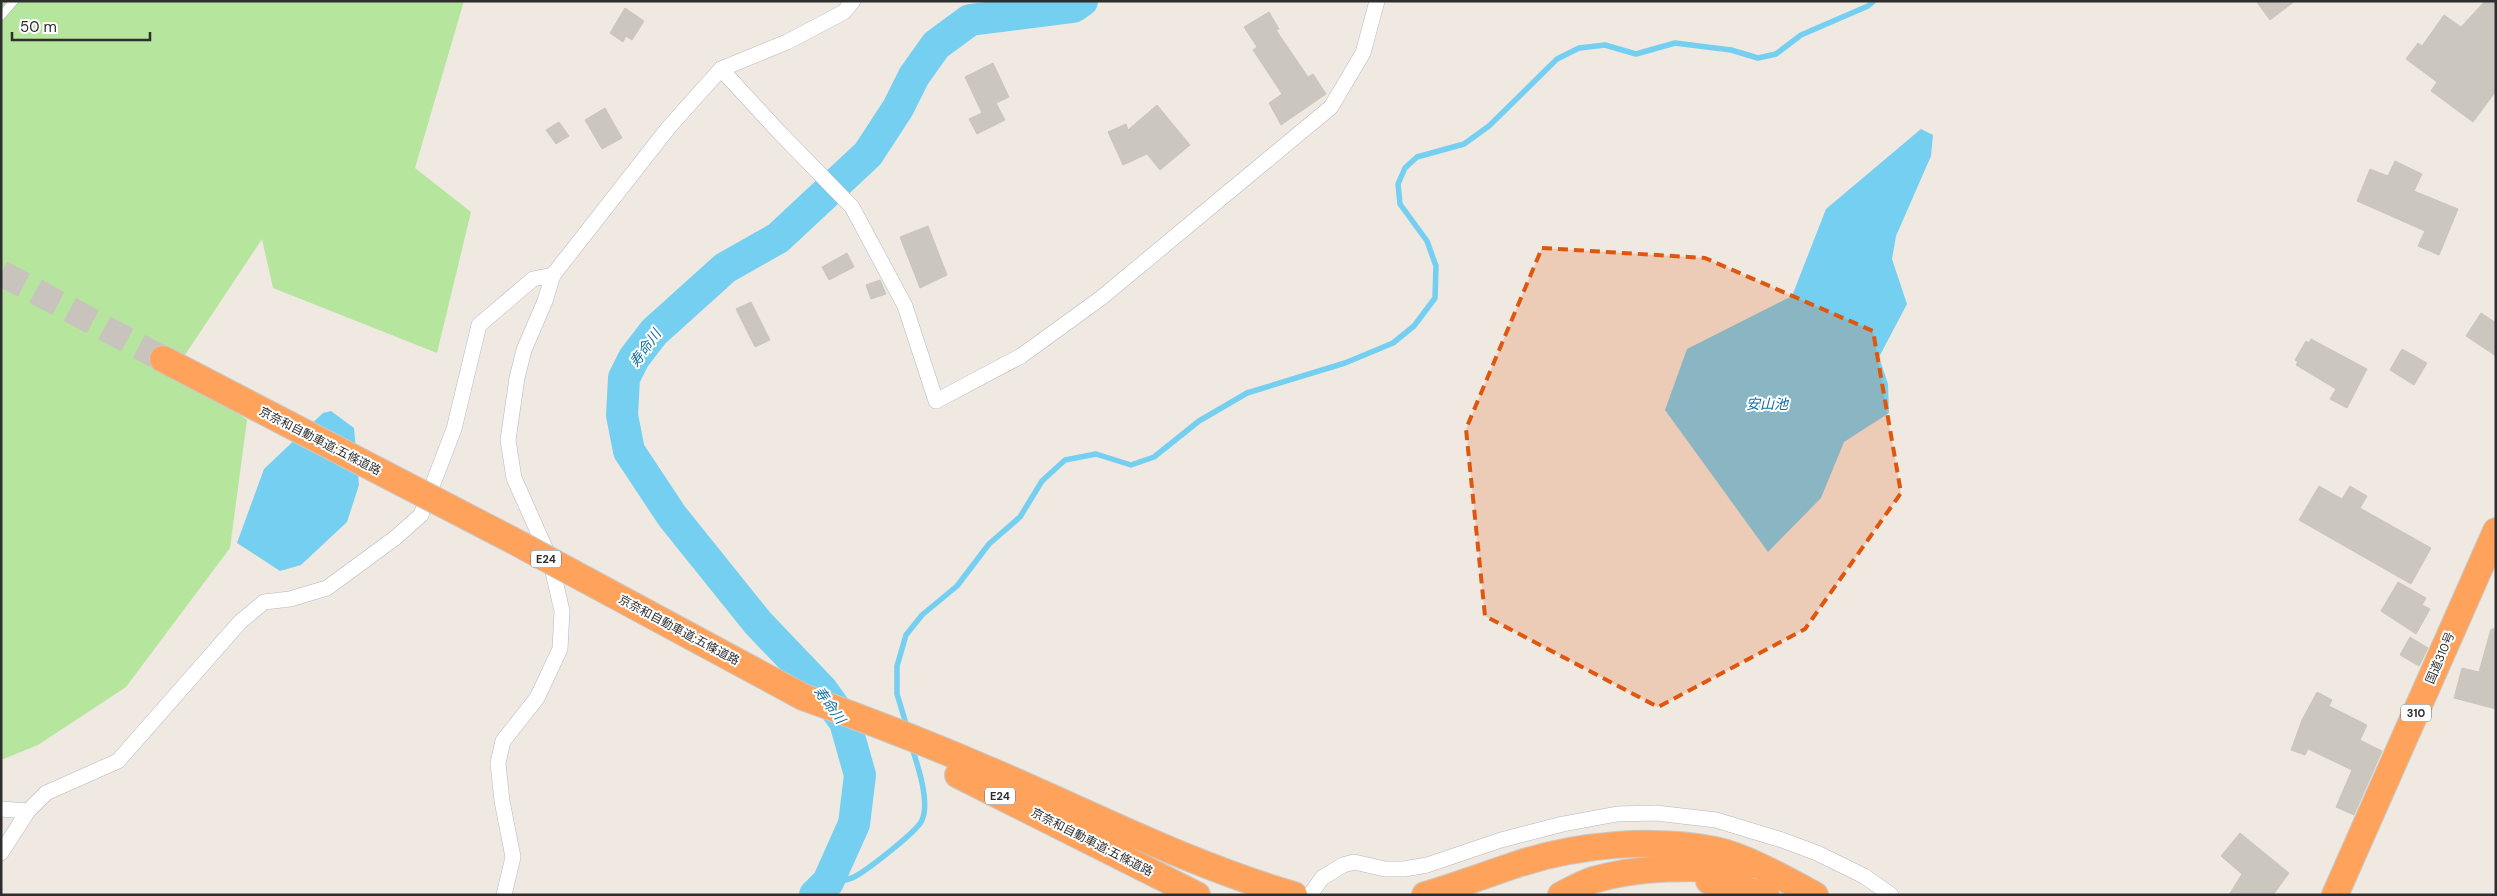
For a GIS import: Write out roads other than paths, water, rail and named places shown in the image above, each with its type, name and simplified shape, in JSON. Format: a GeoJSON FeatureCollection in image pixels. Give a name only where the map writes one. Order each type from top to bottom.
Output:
{"type":"FeatureCollection","features":[{"type":"Feature","properties":{"kind":"highway","name":"京奈和自動車道;五條道路"},"geometry":{"type":"LineString","coordinates":[[163,358],[510,539],[803,697],[1197,895]]}},
{"type":"Feature","properties":{"kind":"highway","name":"国道310号"},"geometry":{"type":"LineString","coordinates":[[2335,895],[2496,531]]}},
{"type":"Feature","properties":{"kind":"highway"},"geometry":{"type":"LineString","coordinates":[[803,697],[882,725],[1183,855],[1256,884],[1294,895]]}},
{"type":"Feature","properties":{"kind":"highway"},"geometry":{"type":"LineString","coordinates":[[1425,895],[1517,864],[1618,844],[1716,850],[1770,884]]}},
{"type":"Feature","properties":{"kind":"highway"},"geometry":{"type":"LineString","coordinates":[[1561,895],[1592,881],[1638,871],[1699,867],[1815,895]]}},
{"type":"Feature","properties":{"kind":"highway"},"geometry":{"type":"LineString","coordinates":[[1600,895],[1662,880],[1770,884]]}},
{"type":"Feature","properties":{"kind":"street"},"geometry":{"type":"LineString","coordinates":[[504,895],[513,857],[502,801],[498,763],[503,741],[538,698],[560,649],[562,611],[550,559],[514,478],[508,440],[517,378],[524,350],[545,302],[553,275],[668,127],[721,69],[787,42],[844,12],[853,1]]}},
{"type":"Feature","properties":{"kind":"street"},"geometry":{"type":"LineString","coordinates":[[721,69],[852,207],[905,306],[936,401],[1021,356],[1100,298],[1331,107],[1363,53],[1377,1]]}},
{"type":"Feature","properties":{"kind":"street"},"geometry":{"type":"LineString","coordinates":[[1,853],[28,811],[46,793],[118,761],[240,622],[264,602],[290,599],[327,588],[396,538],[421,515],[454,429],[479,326],[533,279],[553,275]]}},
{"type":"Feature","properties":{"kind":"street"},"geometry":{"type":"LineString","coordinates":[[1,809],[28,811]]}},
{"type":"Feature","properties":{"kind":"street"},"geometry":{"type":"LineString","coordinates":[[1310,895],[1322,878],[1343,865],[1354,862],[1385,869],[1404,869],[1427,865],[1501,840],[1563,824],[1616,814],[1656,813],[1716,820],[1782,840],[1864,876],[1891,895]]}},
{"type":"Feature","properties":{"kind":"lane"},"geometry":{"type":"LineString","coordinates":[[1,16],[14,1]]}},
{"type":"Feature","properties":{"kind":"water","name":"安山池"},"geometry":{"type":"Polygon","coordinates":[[[1921,129],[1933,135],[1931,156],[1896,236],[1892,259],[1907,304],[1879,357],[1888,384],[1889,413],[1844,442],[1821,498],[1768,552],[1665,410],[1687,349],[1792,296],[1826,209],[1921,129]]]}},
{"type":"Feature","properties":{"kind":"water"},"geometry":{"type":"Polygon","coordinates":[[[331,411],[354,428],[359,485],[347,522],[301,565],[280,571],[237,543],[264,469],[323,413],[331,411]]]}},
{"type":"Feature","properties":{"kind":"waterway","name":"寿命川"},"geometry":{"type":"LineString","coordinates":[[815,895],[828,882],[854,824],[860,775],[845,722],[822,690],[758,623],[672,516],[629,451],[622,415],[624,378],[634,358],[654,332],[725,268],[778,238],[868,154],[898,108],[914,76],[936,45],[970,20],[1073,7],[1082,1]]}},
{"type":"Feature","properties":{"kind":"waterway"},"geometry":{"type":"LineString","coordinates":[[907,727],[897,694],[897,666],[906,635],[922,615],[957,586],[989,544],[1020,517],[1042,481],[1065,460],[1096,454],[1131,465],[1154,457],[1199,421],[1247,393],[1345,363],[1393,343],[1414,326],[1435,298],[1436,266],[1427,241],[1400,204],[1398,184],[1405,168],[1417,157],[1464,144],[1489,126],[1557,59],[1579,48],[1605,45],[1636,54],[1675,43],[1731,50],[1758,58],[1776,54],[1801,35],[1868,6],[1874,1]]}},
{"type":"Feature","properties":{"kind":"waterway"},"geometry":{"type":"LineString","coordinates":[[828,882],[854,877],[902,841],[922,820],[925,804],[924,794],[912,748]]}},
{"type":"Feature","properties":{"kind":"tunnel"},"geometry":{"type":"LineString","coordinates":[[1,273],[163,359]]}}]}
